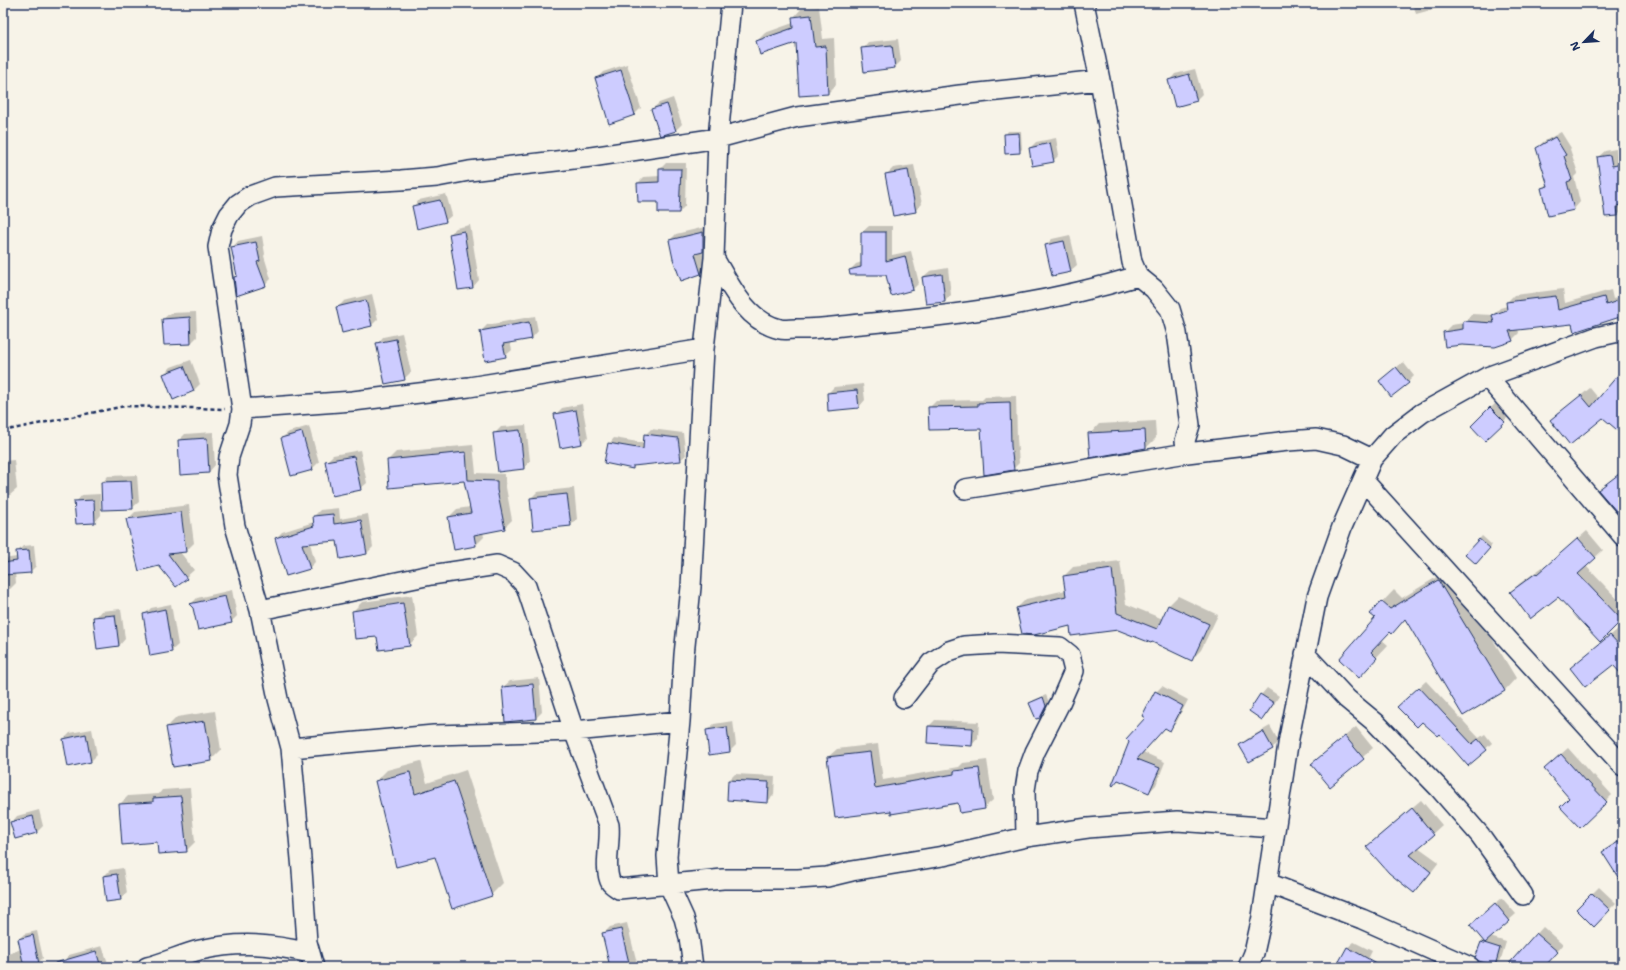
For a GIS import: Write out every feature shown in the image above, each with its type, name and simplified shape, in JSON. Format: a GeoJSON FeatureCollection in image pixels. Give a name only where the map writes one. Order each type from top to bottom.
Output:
{"type":"FeatureCollection","features":[{"type":"Feature","properties":{"kind":"street"},"geometry":{"type":"LineString","coordinates":[[693,967],[684,918],[669,884],[667,856],[691,587],[704,349],[714,258],[718,138],[731,3]]}},
{"type":"Feature","properties":{"kind":"street"},"geometry":{"type":"LineString","coordinates":[[1084,3],[1100,80],[1132,262],[1138,276],[1154,289],[1170,308],[1177,332],[1190,425],[1185,441],[1188,453]]}},
{"type":"Feature","properties":{"kind":"street"},"geometry":{"type":"LineString","coordinates":[[312,960],[307,942],[291,748],[278,699],[260,610],[236,526],[227,475],[229,457],[240,424],[242,409],[218,247],[222,229],[229,215],[238,204],[250,196],[275,187],[437,177],[469,171],[592,157],[718,138],[797,117],[960,94],[1100,80]]}},
{"type":"Feature","properties":{"kind":"street"},"geometry":{"type":"LineString","coordinates":[[714,258],[738,298],[757,319],[780,329],[806,330],[944,316],[1026,304],[1093,290],[1138,276]]}},
{"type":"Feature","properties":{"kind":"street"},"geometry":{"type":"LineString","coordinates":[[1248,967],[1254,953],[1262,916],[1289,738],[1317,597],[1342,527],[1372,459],[1393,434],[1422,413],[1488,377],[1596,337],[1623,331]]}},
{"type":"Feature","properties":{"kind":"street"},"geometry":{"type":"LineString","coordinates":[[242,409],[354,401],[469,387],[704,349]]}},
{"type":"Feature","properties":{"kind":"street"},"geometry":{"type":"LineString","coordinates":[[1488,377],[1623,536]]}},
{"type":"Feature","properties":{"kind":"street"},"geometry":{"type":"LineString","coordinates":[[965,489],[1188,453],[1288,441],[1316,439],[1343,445],[1372,459]]}},
{"type":"Feature","properties":{"kind":"street"},"geometry":{"type":"LineString","coordinates":[[1363,480],[1623,766]]}},
{"type":"Feature","properties":{"kind":"street"},"geometry":{"type":"LineString","coordinates":[[260,610],[431,575],[497,565],[513,572],[526,586],[574,731],[609,825],[610,837],[607,868],[612,883],[619,889],[723,879],[798,879],[827,877],[852,871],[943,856],[1026,837],[1088,828],[1177,822],[1275,828]]}},
{"type":"Feature","properties":{"kind":"street"},"geometry":{"type":"LineString","coordinates":[[904,698],[931,663],[949,651],[964,646],[996,644],[1060,646],[1070,655],[1074,670],[1060,703],[1035,752],[1028,771],[1025,790],[1026,837]]}},
{"type":"Feature","properties":{"kind":"street"},"geometry":{"type":"LineString","coordinates":[[1305,654],[1347,699],[1376,723],[1439,788],[1480,836],[1523,895]]}},
{"type":"Feature","properties":{"kind":"street"},"geometry":{"type":"LineString","coordinates":[[291,748],[434,735],[574,731],[680,721]]}},
{"type":"Feature","properties":{"kind":"street"},"geometry":{"type":"LineString","coordinates":[[1268,883],[1362,919],[1470,967]]}},
{"type":"Feature","properties":{"kind":"street"},"geometry":{"type":"LineString","coordinates":[[147,967],[198,950],[228,945],[255,944],[282,947],[312,960]]}},
{"type":"Feature","properties":{"kind":"path"},"geometry":{"type":"LineString","coordinates":[[3,431],[125,406],[242,409]]}},
{"type":"Feature","properties":{"kind":"building"},"geometry":{"type":"Polygon","coordinates":[[[811,15],[815,47],[826,46],[828,94],[799,96],[796,43],[760,55],[756,41],[793,28],[792,17],[811,15]]]}},
{"type":"Feature","properties":{"kind":"building"},"geometry":{"type":"Polygon","coordinates":[[[892,45],[895,68],[864,72],[861,48],[892,45]]]}},
{"type":"Feature","properties":{"kind":"building"},"geometry":{"type":"Polygon","coordinates":[[[621,70],[635,115],[609,124],[595,78],[621,70]]]}},
{"type":"Feature","properties":{"kind":"building"},"geometry":{"type":"Polygon","coordinates":[[[1189,74],[1197,101],[1175,107],[1168,80],[1189,74]]]}},
{"type":"Feature","properties":{"kind":"building"},"geometry":{"type":"Polygon","coordinates":[[[667,104],[676,131],[660,136],[651,109],[667,104]]]}},
{"type":"Feature","properties":{"kind":"building"},"geometry":{"type":"Polygon","coordinates":[[[1019,133],[1020,153],[1005,154],[1004,134],[1019,133]]]}},
{"type":"Feature","properties":{"kind":"building"},"geometry":{"type":"Polygon","coordinates":[[[1555,137],[1566,155],[1564,156],[1572,180],[1567,182],[1574,210],[1548,216],[1541,188],[1548,186],[1536,148],[1555,137]]]}},
{"type":"Feature","properties":{"kind":"building"},"geometry":{"type":"Polygon","coordinates":[[[1050,143],[1054,162],[1032,166],[1029,148],[1050,143]]]}},
{"type":"Feature","properties":{"kind":"building"},"geometry":{"type":"Polygon","coordinates":[[[1610,155],[1612,166],[1623,164],[1623,205],[1617,206],[1618,216],[1605,217],[1597,157],[1610,155]]]}},
{"type":"Feature","properties":{"kind":"building"},"geometry":{"type":"Polygon","coordinates":[[[659,169],[681,169],[679,213],[658,213],[658,202],[638,202],[637,183],[659,182],[659,169]]]}},
{"type":"Feature","properties":{"kind":"building"},"geometry":{"type":"Polygon","coordinates":[[[908,170],[916,212],[893,216],[885,174],[908,170]]]}},
{"type":"Feature","properties":{"kind":"building"},"geometry":{"type":"Polygon","coordinates":[[[440,200],[446,222],[417,229],[412,206],[440,200]]]}},
{"type":"Feature","properties":{"kind":"building"},"geometry":{"type":"Polygon","coordinates":[[[464,231],[473,288],[458,290],[449,234],[464,231]]]}},
{"type":"Feature","properties":{"kind":"building"},"geometry":{"type":"Polygon","coordinates":[[[703,232],[703,252],[695,254],[701,274],[681,281],[673,259],[669,240],[703,232]]]}},
{"type":"Feature","properties":{"kind":"building"},"geometry":{"type":"Polygon","coordinates":[[[861,232],[886,232],[886,261],[905,256],[913,290],[891,296],[886,275],[850,275],[849,270],[861,267],[861,232]]]}},
{"type":"Feature","properties":{"kind":"building"},"geometry":{"type":"Polygon","coordinates":[[[1064,241],[1071,272],[1052,276],[1045,245],[1064,241]]]}},
{"type":"Feature","properties":{"kind":"building"},"geometry":{"type":"Polygon","coordinates":[[[256,242],[260,261],[257,262],[266,286],[236,296],[234,277],[237,276],[231,247],[256,242]]]}},
{"type":"Feature","properties":{"kind":"building"},"geometry":{"type":"Polygon","coordinates":[[[942,274],[945,302],[926,304],[922,277],[942,274]]]}},
{"type":"Feature","properties":{"kind":"building"},"geometry":{"type":"Polygon","coordinates":[[[1556,296],[1558,310],[1604,297],[1606,305],[1623,299],[1623,316],[1574,332],[1572,324],[1509,331],[1513,341],[1495,347],[1462,345],[1445,347],[1443,332],[1463,329],[1463,321],[1494,323],[1492,315],[1507,310],[1506,302],[1556,296]]]}},
{"type":"Feature","properties":{"kind":"building"},"geometry":{"type":"Polygon","coordinates":[[[366,300],[372,326],[342,333],[336,307],[366,300]]]}},
{"type":"Feature","properties":{"kind":"building"},"geometry":{"type":"Polygon","coordinates":[[[190,317],[191,344],[164,345],[162,319],[190,317]]]}},
{"type":"Feature","properties":{"kind":"building"},"geometry":{"type":"Polygon","coordinates":[[[529,322],[532,339],[503,344],[506,357],[485,361],[480,331],[529,322]]]}},
{"type":"Feature","properties":{"kind":"building"},"geometry":{"type":"Polygon","coordinates":[[[396,339],[405,380],[385,384],[376,343],[396,339]]]}},
{"type":"Feature","properties":{"kind":"building"},"geometry":{"type":"Polygon","coordinates":[[[184,366],[194,391],[173,400],[163,374],[184,366]]]}},
{"type":"Feature","properties":{"kind":"building"},"geometry":{"type":"Polygon","coordinates":[[[1396,367],[1409,383],[1391,397],[1379,381],[1396,367]]]}},
{"type":"Feature","properties":{"kind":"building"},"geometry":{"type":"Polygon","coordinates":[[[1623,369],[1623,435],[1603,418],[1570,445],[1550,420],[1581,395],[1591,407],[1623,369]]]}},
{"type":"Feature","properties":{"kind":"building"},"geometry":{"type":"Polygon","coordinates":[[[857,390],[859,408],[828,411],[827,393],[857,390]]]}},
{"type":"Feature","properties":{"kind":"building"},"geometry":{"type":"Polygon","coordinates":[[[1010,402],[1011,446],[1014,470],[984,475],[981,429],[929,430],[928,407],[978,406],[978,403],[1010,402]]]}},
{"type":"Feature","properties":{"kind":"building"},"geometry":{"type":"Polygon","coordinates":[[[1490,407],[1505,422],[1485,441],[1471,426],[1490,407]]]}},
{"type":"Feature","properties":{"kind":"building"},"geometry":{"type":"Polygon","coordinates":[[[576,410],[582,444],[560,448],[554,414],[576,410]]]}},
{"type":"Feature","properties":{"kind":"building"},"geometry":{"type":"Polygon","coordinates":[[[520,430],[524,469],[498,472],[493,433],[520,430]]]}},
{"type":"Feature","properties":{"kind":"building"},"geometry":{"type":"Polygon","coordinates":[[[1145,430],[1146,448],[1090,458],[1088,433],[1145,430]]]}},
{"type":"Feature","properties":{"kind":"building"},"geometry":{"type":"Polygon","coordinates":[[[302,432],[313,470],[291,476],[281,438],[302,432]]]}},
{"type":"Feature","properties":{"kind":"building"},"geometry":{"type":"Polygon","coordinates":[[[644,434],[678,438],[681,461],[633,466],[633,469],[604,463],[608,443],[643,449],[644,434]]]}},
{"type":"Feature","properties":{"kind":"building"},"geometry":{"type":"Polygon","coordinates":[[[207,438],[209,473],[180,475],[178,440],[207,438]]]}},
{"type":"Feature","properties":{"kind":"building"},"geometry":{"type":"Polygon","coordinates":[[[466,452],[468,480],[497,481],[497,490],[505,529],[474,535],[476,546],[454,550],[448,517],[471,513],[464,481],[389,488],[387,460],[466,452]]]}},
{"type":"Feature","properties":{"kind":"building"},"geometry":{"type":"Polygon","coordinates":[[[354,456],[361,490],[332,496],[325,461],[354,456]]]}},
{"type":"Feature","properties":{"kind":"building"},"geometry":{"type":"Polygon","coordinates":[[[1623,471],[1623,519],[1598,490],[1623,471]]]}},
{"type":"Feature","properties":{"kind":"building"},"geometry":{"type":"Polygon","coordinates":[[[131,481],[133,509],[102,510],[101,482],[131,481]]]}},
{"type":"Feature","properties":{"kind":"building"},"geometry":{"type":"Polygon","coordinates":[[[567,494],[571,526],[533,530],[530,498],[567,494]]]}},
{"type":"Feature","properties":{"kind":"building"},"geometry":{"type":"Polygon","coordinates":[[[94,500],[95,523],[76,524],[74,501],[94,500]]]}},
{"type":"Feature","properties":{"kind":"building"},"geometry":{"type":"Polygon","coordinates":[[[181,512],[186,552],[168,554],[187,579],[176,587],[159,566],[139,571],[126,519],[181,512]]]}},
{"type":"Feature","properties":{"kind":"building"},"geometry":{"type":"Polygon","coordinates":[[[333,514],[334,524],[361,520],[367,554],[340,559],[337,541],[302,544],[310,569],[286,576],[275,538],[314,526],[313,516],[333,514]]]}},
{"type":"Feature","properties":{"kind":"building"},"geometry":{"type":"Polygon","coordinates":[[[1578,538],[1596,558],[1578,574],[1622,620],[1600,642],[1558,597],[1530,619],[1510,592],[1536,573],[1537,574],[1578,538]]]}},
{"type":"Feature","properties":{"kind":"building"},"geometry":{"type":"Polygon","coordinates":[[[1479,539],[1490,548],[1476,564],[1465,554],[1479,539]]]}},
{"type":"Feature","properties":{"kind":"building"},"geometry":{"type":"Polygon","coordinates":[[[29,550],[31,573],[3,575],[3,563],[17,561],[16,551],[29,550]]]}},
{"type":"Feature","properties":{"kind":"building"},"geometry":{"type":"Polygon","coordinates":[[[1112,569],[1117,613],[1157,629],[1168,605],[1209,624],[1192,661],[1152,642],[1151,643],[1118,630],[1071,636],[1070,626],[1034,635],[1022,634],[1016,608],[1066,596],[1063,576],[1112,569]]]}},
{"type":"Feature","properties":{"kind":"building"},"geometry":{"type":"Polygon","coordinates":[[[1438,580],[1505,691],[1463,716],[1405,619],[1392,634],[1390,632],[1371,652],[1377,658],[1359,678],[1339,659],[1375,618],[1370,614],[1381,601],[1390,609],[1438,580]]]}},
{"type":"Feature","properties":{"kind":"building"},"geometry":{"type":"Polygon","coordinates":[[[225,596],[232,623],[198,630],[193,608],[189,604],[225,596]]]}},
{"type":"Feature","properties":{"kind":"building"},"geometry":{"type":"Polygon","coordinates":[[[403,603],[410,646],[379,650],[377,637],[355,639],[352,611],[403,603]]]}},
{"type":"Feature","properties":{"kind":"building"},"geometry":{"type":"Polygon","coordinates":[[[165,609],[172,652],[150,656],[143,614],[165,609]]]}},
{"type":"Feature","properties":{"kind":"building"},"geometry":{"type":"Polygon","coordinates":[[[115,615],[119,646],[97,649],[93,617],[115,615]]]}},
{"type":"Feature","properties":{"kind":"building"},"geometry":{"type":"Polygon","coordinates":[[[1610,635],[1623,649],[1623,676],[1613,665],[1585,687],[1570,668],[1610,635]]]}},
{"type":"Feature","properties":{"kind":"building"},"geometry":{"type":"Polygon","coordinates":[[[533,684],[536,719],[505,722],[502,687],[533,684]]]}},
{"type":"Feature","properties":{"kind":"building"},"geometry":{"type":"Polygon","coordinates":[[[1419,687],[1472,744],[1478,739],[1487,750],[1468,766],[1440,734],[1438,736],[1422,722],[1417,727],[1397,707],[1419,687]]]}},
{"type":"Feature","properties":{"kind":"building"},"geometry":{"type":"Polygon","coordinates":[[[1155,691],[1183,706],[1170,731],[1165,728],[1137,759],[1160,768],[1149,793],[1118,780],[1113,786],[1112,785],[1129,742],[1126,739],[1145,718],[1142,716],[1155,691]]]}},
{"type":"Feature","properties":{"kind":"building"},"geometry":{"type":"Polygon","coordinates":[[[1260,694],[1274,703],[1262,720],[1249,711],[1260,694]]]}},
{"type":"Feature","properties":{"kind":"building"},"geometry":{"type":"Polygon","coordinates":[[[1043,697],[1046,706],[1040,718],[1036,719],[1029,703],[1043,697]]]}},
{"type":"Feature","properties":{"kind":"building"},"geometry":{"type":"Polygon","coordinates":[[[205,721],[212,761],[173,767],[166,727],[205,721]]]}},
{"type":"Feature","properties":{"kind":"building"},"geometry":{"type":"Polygon","coordinates":[[[928,726],[973,728],[972,746],[927,743],[928,726]]]}},
{"type":"Feature","properties":{"kind":"building"},"geometry":{"type":"Polygon","coordinates":[[[727,727],[730,752],[709,755],[706,730],[727,727]]]}},
{"type":"Feature","properties":{"kind":"building"},"geometry":{"type":"Polygon","coordinates":[[[1263,731],[1273,749],[1249,762],[1239,745],[1263,731]]]}},
{"type":"Feature","properties":{"kind":"building"},"geometry":{"type":"Polygon","coordinates":[[[86,734],[91,762],[68,767],[63,739],[86,734]]]}},
{"type":"Feature","properties":{"kind":"building"},"geometry":{"type":"Polygon","coordinates":[[[1345,736],[1364,759],[1330,787],[1311,764],[1345,736]]]}},
{"type":"Feature","properties":{"kind":"building"},"geometry":{"type":"Polygon","coordinates":[[[870,752],[875,788],[954,774],[954,771],[979,768],[985,809],[960,813],[958,803],[891,814],[891,811],[835,818],[827,757],[870,752]]]}},
{"type":"Feature","properties":{"kind":"building"},"geometry":{"type":"Polygon","coordinates":[[[1561,754],[1586,782],[1587,781],[1607,802],[1580,828],[1560,807],[1569,798],[1544,769],[1561,754]]]}},
{"type":"Feature","properties":{"kind":"building"},"geometry":{"type":"Polygon","coordinates":[[[410,772],[415,794],[454,781],[492,896],[452,909],[435,857],[396,867],[375,781],[410,772]]]}},
{"type":"Feature","properties":{"kind":"building"},"geometry":{"type":"Polygon","coordinates":[[[728,780],[769,782],[768,803],[727,800],[728,780]]]}},
{"type":"Feature","properties":{"kind":"building"},"geometry":{"type":"Polygon","coordinates":[[[181,796],[187,852],[158,854],[157,842],[122,845],[119,804],[153,802],[153,798],[181,796]]]}},
{"type":"Feature","properties":{"kind":"building"},"geometry":{"type":"Polygon","coordinates":[[[1412,808],[1434,835],[1410,855],[1431,872],[1414,893],[1389,873],[1366,847],[1412,808]]]}},
{"type":"Feature","properties":{"kind":"building"},"geometry":{"type":"Polygon","coordinates":[[[33,816],[37,833],[15,839],[10,822],[33,816]]]}},
{"type":"Feature","properties":{"kind":"building"},"geometry":{"type":"Polygon","coordinates":[[[1623,839],[1623,885],[1602,852],[1623,839]]]}},
{"type":"Feature","properties":{"kind":"building"},"geometry":{"type":"Polygon","coordinates":[[[117,874],[121,900],[106,902],[103,876],[117,874]]]}},
{"type":"Feature","properties":{"kind":"building"},"geometry":{"type":"Polygon","coordinates":[[[1592,893],[1610,910],[1594,927],[1576,909],[1592,893]]]}},
{"type":"Feature","properties":{"kind":"building"},"geometry":{"type":"Polygon","coordinates":[[[1495,903],[1510,921],[1485,943],[1470,925],[1495,903]]]}},
{"type":"Feature","properties":{"kind":"building"},"geometry":{"type":"Polygon","coordinates":[[[621,929],[630,967],[610,967],[602,933],[621,929]]]}},
{"type":"Feature","properties":{"kind":"building"},"geometry":{"type":"Polygon","coordinates":[[[1536,933],[1558,952],[1544,967],[1506,967],[1536,933]]]}},
{"type":"Feature","properties":{"kind":"building"},"geometry":{"type":"Polygon","coordinates":[[[33,935],[39,964],[24,967],[18,939],[33,935]]]}},
{"type":"Feature","properties":{"kind":"building"},"geometry":{"type":"Polygon","coordinates":[[[1481,942],[1500,948],[1495,966],[1479,961],[1475,958],[1481,942]]]}},
{"type":"Feature","properties":{"kind":"building"},"geometry":{"type":"Polygon","coordinates":[[[1347,947],[1383,967],[1336,967],[1347,947]]]}},
{"type":"Feature","properties":{"kind":"building"},"geometry":{"type":"Polygon","coordinates":[[[96,951],[101,967],[56,967],[55,963],[96,951]]]}}]}
